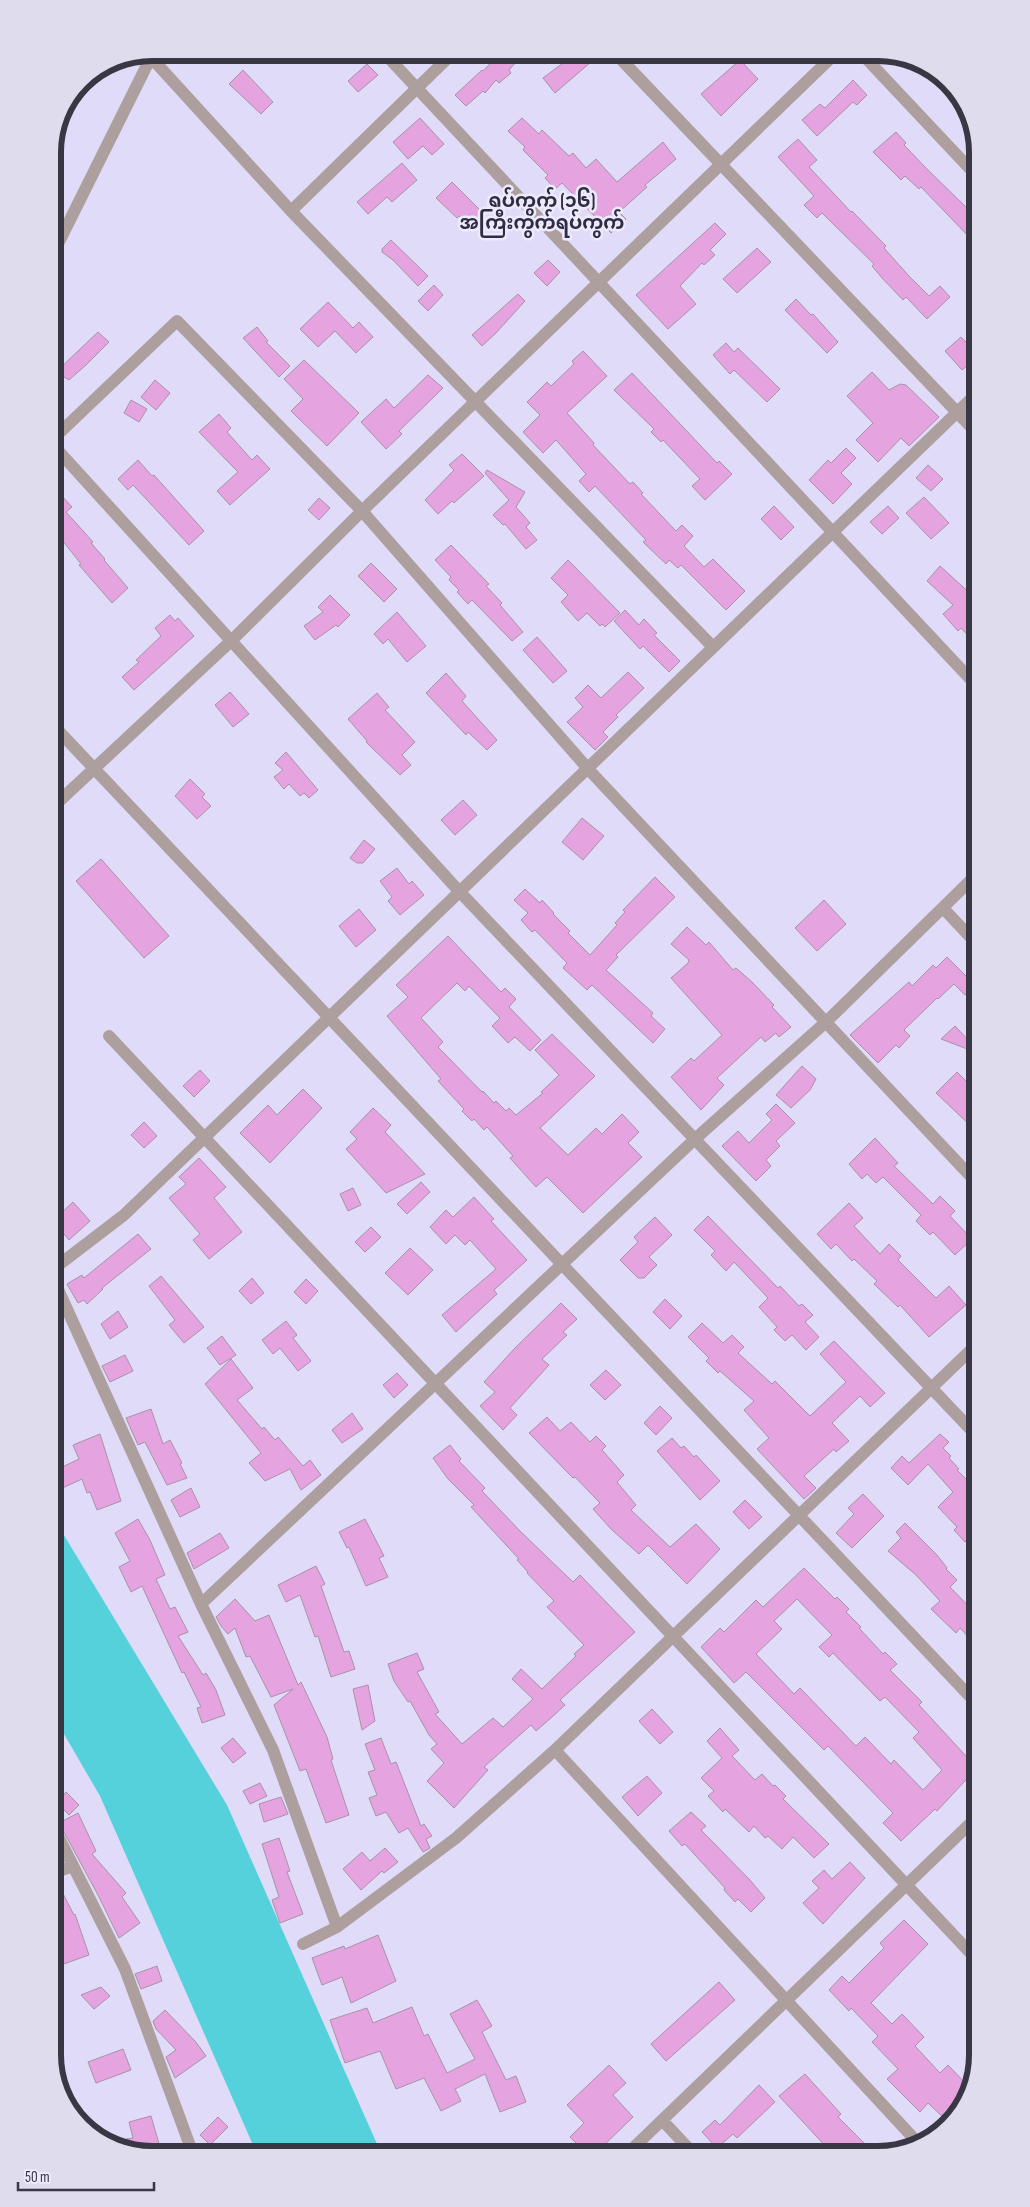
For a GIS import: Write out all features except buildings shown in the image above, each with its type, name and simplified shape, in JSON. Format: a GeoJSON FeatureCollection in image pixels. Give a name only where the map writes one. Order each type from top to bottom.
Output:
{"type":"FeatureCollection","features":[{"type":"Feature","properties":{"kind":"street"},"geometry":{"type":"LineString","coordinates":[[61,238],[147,61]]}},
{"type":"Feature","properties":{"kind":"street"},"geometry":{"type":"LineString","coordinates":[[157,61],[291,211],[713,647]]}},
{"type":"Feature","properties":{"kind":"street"},"geometry":{"type":"LineString","coordinates":[[392,61],[969,678]]}},
{"type":"Feature","properties":{"kind":"street"},"geometry":{"type":"LineString","coordinates":[[291,211],[445,61]]}},
{"type":"Feature","properties":{"kind":"street"},"geometry":{"type":"LineString","coordinates":[[623,61],[969,425]]}},
{"type":"Feature","properties":{"kind":"street"},"geometry":{"type":"LineString","coordinates":[[61,799],[231,641],[362,511],[828,61]]}},
{"type":"Feature","properties":{"kind":"street"},"geometry":{"type":"LineString","coordinates":[[869,61],[969,168]]}},
{"type":"Feature","properties":{"kind":"street"},"geometry":{"type":"LineString","coordinates":[[61,432],[177,321],[362,511],[588,768],[969,1175]]}},
{"type":"Feature","properties":{"kind":"street"},"geometry":{"type":"LineString","coordinates":[[61,1263],[124,1216],[969,401]]}},
{"type":"Feature","properties":{"kind":"street"},"geometry":{"type":"LineString","coordinates":[[61,453],[459,892],[969,1428]]}},
{"type":"Feature","properties":{"kind":"street"},"geometry":{"type":"LineString","coordinates":[[61,733],[969,1697]]}},
{"type":"Feature","properties":{"kind":"street"},"geometry":{"type":"LineString","coordinates":[[201,1604],[695,1139],[826,1022],[969,882]]}},
{"type":"Feature","properties":{"kind":"street"},"geometry":{"type":"LineString","coordinates":[[943,908],[969,936]]}},
{"type":"Feature","properties":{"kind":"street"},"geometry":{"type":"LineString","coordinates":[[109,1036],[969,1951]]}},
{"type":"Feature","properties":{"kind":"street"},"geometry":{"type":"LineString","coordinates":[[61,1296],[201,1604],[273,1750],[337,1927]]}},
{"type":"Feature","properties":{"kind":"street"},"geometry":{"type":"LineString","coordinates":[[304,1944],[337,1927],[456,1838],[555,1750],[969,1352]]}},
{"type":"Feature","properties":{"kind":"street"},"geometry":{"type":"LineString","coordinates":[[555,1750],[913,2138]]}},
{"type":"Feature","properties":{"kind":"street"},"geometry":{"type":"LineString","coordinates":[[635,2146],[969,1825]]}},
{"type":"Feature","properties":{"kind":"street"},"geometry":{"type":"LineString","coordinates":[[61,1842],[125,1969],[190,2146]]}},
{"type":"Feature","properties":{"kind":"street"},"geometry":{"type":"LineString","coordinates":[[61,1870],[73,1866]]}},
{"type":"Feature","properties":{"kind":"street"},"geometry":{"type":"LineString","coordinates":[[662,2120],[686,2146]]}},
{"type":"Feature","properties":{"kind":"shaded area"},"geometry":{"type":"Polygon","coordinates":[[[61,1530],[227,1805],[378,2146],[253,2146],[100,1796],[61,1729],[61,1530]]]}},
{"type":"Feature","properties":{"kind":"district","name":"ရပ်ကွက် (၁၆) အကြီးကွက်ရပ်ကွက်"},"geometry":{"type":"Point","coordinates":[542,212]}}]}
